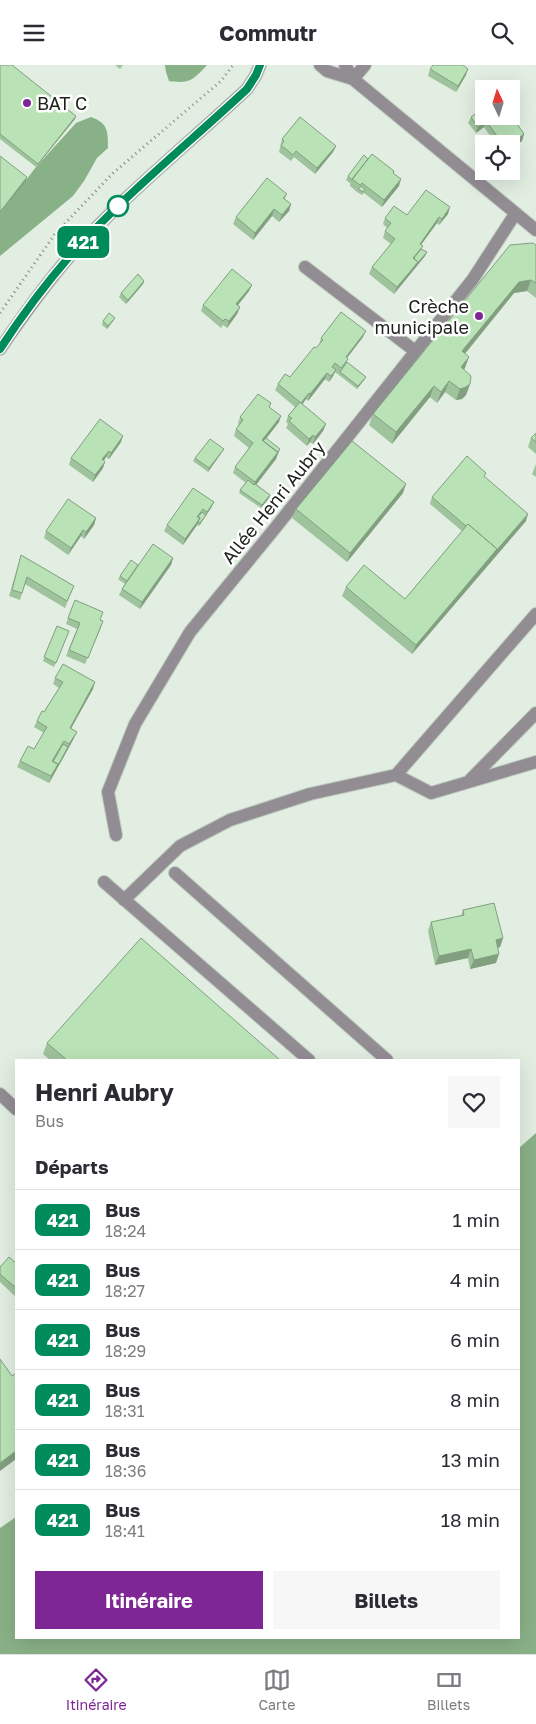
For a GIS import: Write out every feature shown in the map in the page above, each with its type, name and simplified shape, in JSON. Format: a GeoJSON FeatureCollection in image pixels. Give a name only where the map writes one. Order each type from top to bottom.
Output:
{"type":"FeatureCollection","features":[{"type":"Feature","properties":{"kind":"street"},"geometry":{"type":"LineString","coordinates":[[0,349],[26,311],[68,258],[111,213],[247,89],[260,65]]}},
{"type":"Feature","properties":{"kind":"street"},"geometry":{"type":"LineString","coordinates":[[320,65],[327,71],[353,79]]}},
{"type":"Feature","properties":{"kind":"street"},"geometry":{"type":"LineString","coordinates":[[345,65],[353,79],[536,230]]}},
{"type":"Feature","properties":{"kind":"street"},"geometry":{"type":"LineString","coordinates":[[353,79],[365,65]]}},
{"type":"Feature","properties":{"kind":"street","name":"Allée Henri Aubry"},"geometry":{"type":"LineString","coordinates":[[116,835],[108,792],[135,724],[190,632],[473,279],[515,214]]}},
{"type":"Feature","properties":{"kind":"street"},"geometry":{"type":"LineString","coordinates":[[305,267],[415,351]]}},
{"type":"Feature","properties":{"kind":"street"},"geometry":{"type":"LineString","coordinates":[[124,900],[180,845],[230,820],[310,794],[396,775],[536,614]]}},
{"type":"Feature","properties":{"kind":"street"},"geometry":{"type":"LineString","coordinates":[[468,782],[536,713]]}},
{"type":"Feature","properties":{"kind":"street"},"geometry":{"type":"LineString","coordinates":[[396,775],[431,793],[536,762]]}},
{"type":"Feature","properties":{"kind":"street"},"geometry":{"type":"LineString","coordinates":[[175,873],[385,1059]]}},
{"type":"Feature","properties":{"kind":"street"},"geometry":{"type":"LineString","coordinates":[[104,882],[308,1059]]}},
{"type":"Feature","properties":{"kind":"street"},"geometry":{"type":"LineString","coordinates":[[0,1094],[15,1108]]}},
{"type":"Feature","properties":{"kind":"path"},"geometry":{"type":"LineString","coordinates":[[0,313],[55,234],[112,174],[221,81],[233,65]]}},
{"type":"Feature","properties":{"kind":"green space"},"geometry":{"type":"Polygon","coordinates":[[[165,65],[207,65],[191,80],[182,82],[169,81],[165,65]]]}},
{"type":"Feature","properties":{"kind":"green space"},"geometry":{"type":"Polygon","coordinates":[[[91,117],[97,119],[106,128],[108,148],[97,158],[73,196],[0,256],[0,214],[36,167],[76,123],[91,117]]]}},
{"type":"Feature","properties":{"kind":"green space"},"geometry":{"type":"Polygon","coordinates":[[[536,1133],[536,1654],[0,1654],[0,1528],[15,1518],[15,1639],[520,1639],[520,1147],[536,1133]]]}},
{"type":"Feature","properties":{"kind":"building","name":"BAT C"},"geometry":{"type":"Polygon","coordinates":[[[0,65],[12,65],[76,116],[38,164],[0,134],[0,65]]]}},
{"type":"Feature","properties":{"kind":"building"},"geometry":{"type":"Polygon","coordinates":[[[433,65],[463,65],[468,69],[458,86],[430,69],[433,65]]]}},
{"type":"Feature","properties":{"kind":"building"},"geometry":{"type":"Polygon","coordinates":[[[475,114],[475,123],[471,117],[475,114]]]}},
{"type":"Feature","properties":{"kind":"building"},"geometry":{"type":"Polygon","coordinates":[[[300,117],[336,146],[317,168],[296,151],[293,155],[281,145],[284,141],[282,139],[300,117]]]}},
{"type":"Feature","properties":{"kind":"building"},"geometry":{"type":"Polygon","coordinates":[[[489,125],[518,125],[524,134],[520,137],[520,135],[496,135],[489,125]]]}},
{"type":"Feature","properties":{"kind":"building"},"geometry":{"type":"Polygon","coordinates":[[[372,154],[401,179],[384,200],[362,183],[360,185],[352,179],[372,154]]]}},
{"type":"Feature","properties":{"kind":"building"},"geometry":{"type":"Polygon","coordinates":[[[364,155],[368,159],[352,180],[348,176],[364,155]]]}},
{"type":"Feature","properties":{"kind":"building"},"geometry":{"type":"Polygon","coordinates":[[[0,156],[27,177],[0,212],[0,156]]]}},
{"type":"Feature","properties":{"kind":"building"},"geometry":{"type":"Polygon","coordinates":[[[267,178],[287,194],[283,198],[291,204],[282,215],[274,209],[255,233],[236,217],[267,178]]]}},
{"type":"Feature","properties":{"kind":"building"},"geometry":{"type":"Polygon","coordinates":[[[361,186],[365,189],[363,192],[358,189],[361,186]]]}},
{"type":"Feature","properties":{"kind":"building"},"geometry":{"type":"Polygon","coordinates":[[[426,190],[450,207],[442,219],[439,217],[420,244],[423,246],[413,258],[418,262],[397,287],[372,267],[395,239],[385,231],[391,223],[385,218],[394,206],[407,215],[426,190]]]}},
{"type":"Feature","properties":{"kind":"building"},"geometry":{"type":"Polygon","coordinates":[[[533,243],[536,245],[536,283],[531,280],[519,282],[462,351],[469,357],[461,367],[471,376],[470,384],[460,389],[449,381],[441,392],[434,386],[396,432],[373,414],[510,245],[533,243]]]}},
{"type":"Feature","properties":{"kind":"building"},"geometry":{"type":"Polygon","coordinates":[[[421,249],[427,252],[416,265],[418,262],[414,258],[421,249]]]}},
{"type":"Feature","properties":{"kind":"building"},"geometry":{"type":"Polygon","coordinates":[[[232,269],[252,285],[236,304],[240,307],[229,321],[225,319],[223,321],[203,305],[232,269]]]}},
{"type":"Feature","properties":{"kind":"building"},"geometry":{"type":"Polygon","coordinates":[[[138,274],[144,281],[128,300],[121,293],[138,274]]]}},
{"type":"Feature","properties":{"kind":"building"},"geometry":{"type":"Polygon","coordinates":[[[341,312],[366,331],[346,357],[348,359],[341,368],[335,363],[332,367],[336,370],[331,376],[327,373],[301,403],[278,384],[285,374],[290,377],[314,347],[316,348],[323,340],[321,338],[341,312]]]}},
{"type":"Feature","properties":{"kind":"building"},"geometry":{"type":"Polygon","coordinates":[[[109,313],[115,318],[108,326],[103,321],[109,313]]]}},
{"type":"Feature","properties":{"kind":"building"},"geometry":{"type":"Polygon","coordinates":[[[347,362],[366,377],[358,386],[340,372],[347,362]]]}},
{"type":"Feature","properties":{"kind":"building"},"geometry":{"type":"Polygon","coordinates":[[[258,394],[271,403],[269,407],[281,416],[262,440],[278,452],[255,482],[235,467],[253,443],[236,429],[243,420],[240,417],[258,394]]]}},
{"type":"Feature","properties":{"kind":"building"},"geometry":{"type":"Polygon","coordinates":[[[300,402],[326,424],[315,437],[313,435],[309,439],[289,421],[292,418],[288,416],[300,402]]]}},
{"type":"Feature","properties":{"kind":"building"},"geometry":{"type":"Polygon","coordinates":[[[100,419],[123,436],[111,453],[109,451],[102,459],[105,462],[95,475],[71,458],[100,419]]]}},
{"type":"Feature","properties":{"kind":"building"},"geometry":{"type":"Polygon","coordinates":[[[536,433],[536,442],[531,438],[536,433]]]}},
{"type":"Feature","properties":{"kind":"building"},"geometry":{"type":"Polygon","coordinates":[[[266,438],[280,449],[277,452],[263,441],[266,438]]]}},
{"type":"Feature","properties":{"kind":"building"},"geometry":{"type":"Polygon","coordinates":[[[210,439],[224,449],[209,468],[195,458],[210,439]]]}},
{"type":"Feature","properties":{"kind":"building"},"geometry":{"type":"Polygon","coordinates":[[[352,441],[406,484],[350,553],[296,509],[352,441]]]}},
{"type":"Feature","properties":{"kind":"building"},"geometry":{"type":"Polygon","coordinates":[[[467,456],[486,473],[484,476],[528,514],[496,551],[497,549],[468,524],[466,526],[432,497],[467,456]]]}},
{"type":"Feature","properties":{"kind":"building"},"geometry":{"type":"Polygon","coordinates":[[[248,480],[270,495],[262,505],[240,490],[248,480]]]}},
{"type":"Feature","properties":{"kind":"building"},"geometry":{"type":"Polygon","coordinates":[[[193,488],[214,502],[207,512],[203,509],[197,517],[200,518],[185,539],[167,525],[193,488]]]}},
{"type":"Feature","properties":{"kind":"building"},"geometry":{"type":"Polygon","coordinates":[[[68,499],[96,518],[86,532],[83,530],[71,548],[46,531],[68,499]]]}},
{"type":"Feature","properties":{"kind":"building"},"geometry":{"type":"Polygon","coordinates":[[[202,512],[206,515],[200,523],[198,522],[200,518],[198,517],[202,512]]]}},
{"type":"Feature","properties":{"kind":"building"},"geometry":{"type":"Polygon","coordinates":[[[468,524],[497,549],[416,645],[346,587],[364,565],[405,599],[468,524]]]}},
{"type":"Feature","properties":{"kind":"building"},"geometry":{"type":"Polygon","coordinates":[[[153,544],[173,558],[142,602],[122,589],[153,544]]]}},
{"type":"Feature","properties":{"kind":"building"},"geometry":{"type":"Polygon","coordinates":[[[21,555],[74,586],[67,601],[27,577],[22,593],[12,590],[21,555]]]}},
{"type":"Feature","properties":{"kind":"building"},"geometry":{"type":"Polygon","coordinates":[[[131,560],[138,565],[127,581],[120,576],[131,560]]]}},
{"type":"Feature","properties":{"kind":"building"},"geometry":{"type":"Polygon","coordinates":[[[75,600],[103,612],[100,620],[103,621],[88,658],[69,650],[80,623],[68,618],[75,600]]]}},
{"type":"Feature","properties":{"kind":"building"},"geometry":{"type":"Polygon","coordinates":[[[57,626],[69,631],[56,663],[44,657],[57,626]]]}},
{"type":"Feature","properties":{"kind":"building"},"geometry":{"type":"Polygon","coordinates":[[[63,664],[95,682],[70,728],[77,732],[69,744],[64,741],[52,761],[58,764],[51,776],[20,761],[28,746],[34,749],[47,727],[37,721],[63,682],[55,678],[63,664]]]}},
{"type":"Feature","properties":{"kind":"building"},"geometry":{"type":"Polygon","coordinates":[[[63,744],[68,747],[57,767],[58,764],[53,762],[63,744]]]}},
{"type":"Feature","properties":{"kind":"building"},"geometry":{"type":"Polygon","coordinates":[[[494,903],[503,938],[496,940],[499,954],[474,960],[471,949],[439,956],[431,922],[464,915],[463,910],[494,903]]]}},
{"type":"Feature","properties":{"kind":"building"},"geometry":{"type":"Polygon","coordinates":[[[141,938],[279,1059],[66,1059],[47,1043],[141,938]]]}},
{"type":"Feature","properties":{"kind":"building"},"geometry":{"type":"Polygon","coordinates":[[[9,1257],[15,1262],[15,1287],[0,1274],[0,1267],[9,1257]]]}},
{"type":"Feature","properties":{"kind":"building"},"geometry":{"type":"Polygon","coordinates":[[[0,1359],[12,1376],[15,1374],[15,1452],[0,1463],[0,1359]]]}},
{"type":"Feature","properties":{"kind":"bus line","name":"421"},"geometry":{"type":"LineString","coordinates":[[0,349],[26,311],[68,258],[111,213],[247,89],[260,65]]}},
{"type":"Feature","properties":{"kind":"place","name":"BAT C"},"geometry":{"type":"Point","coordinates":[27,103]}},
{"type":"Feature","properties":{"kind":"place","name":"Crèche municipale"},"geometry":{"type":"Point","coordinates":[479,316]}}]}
